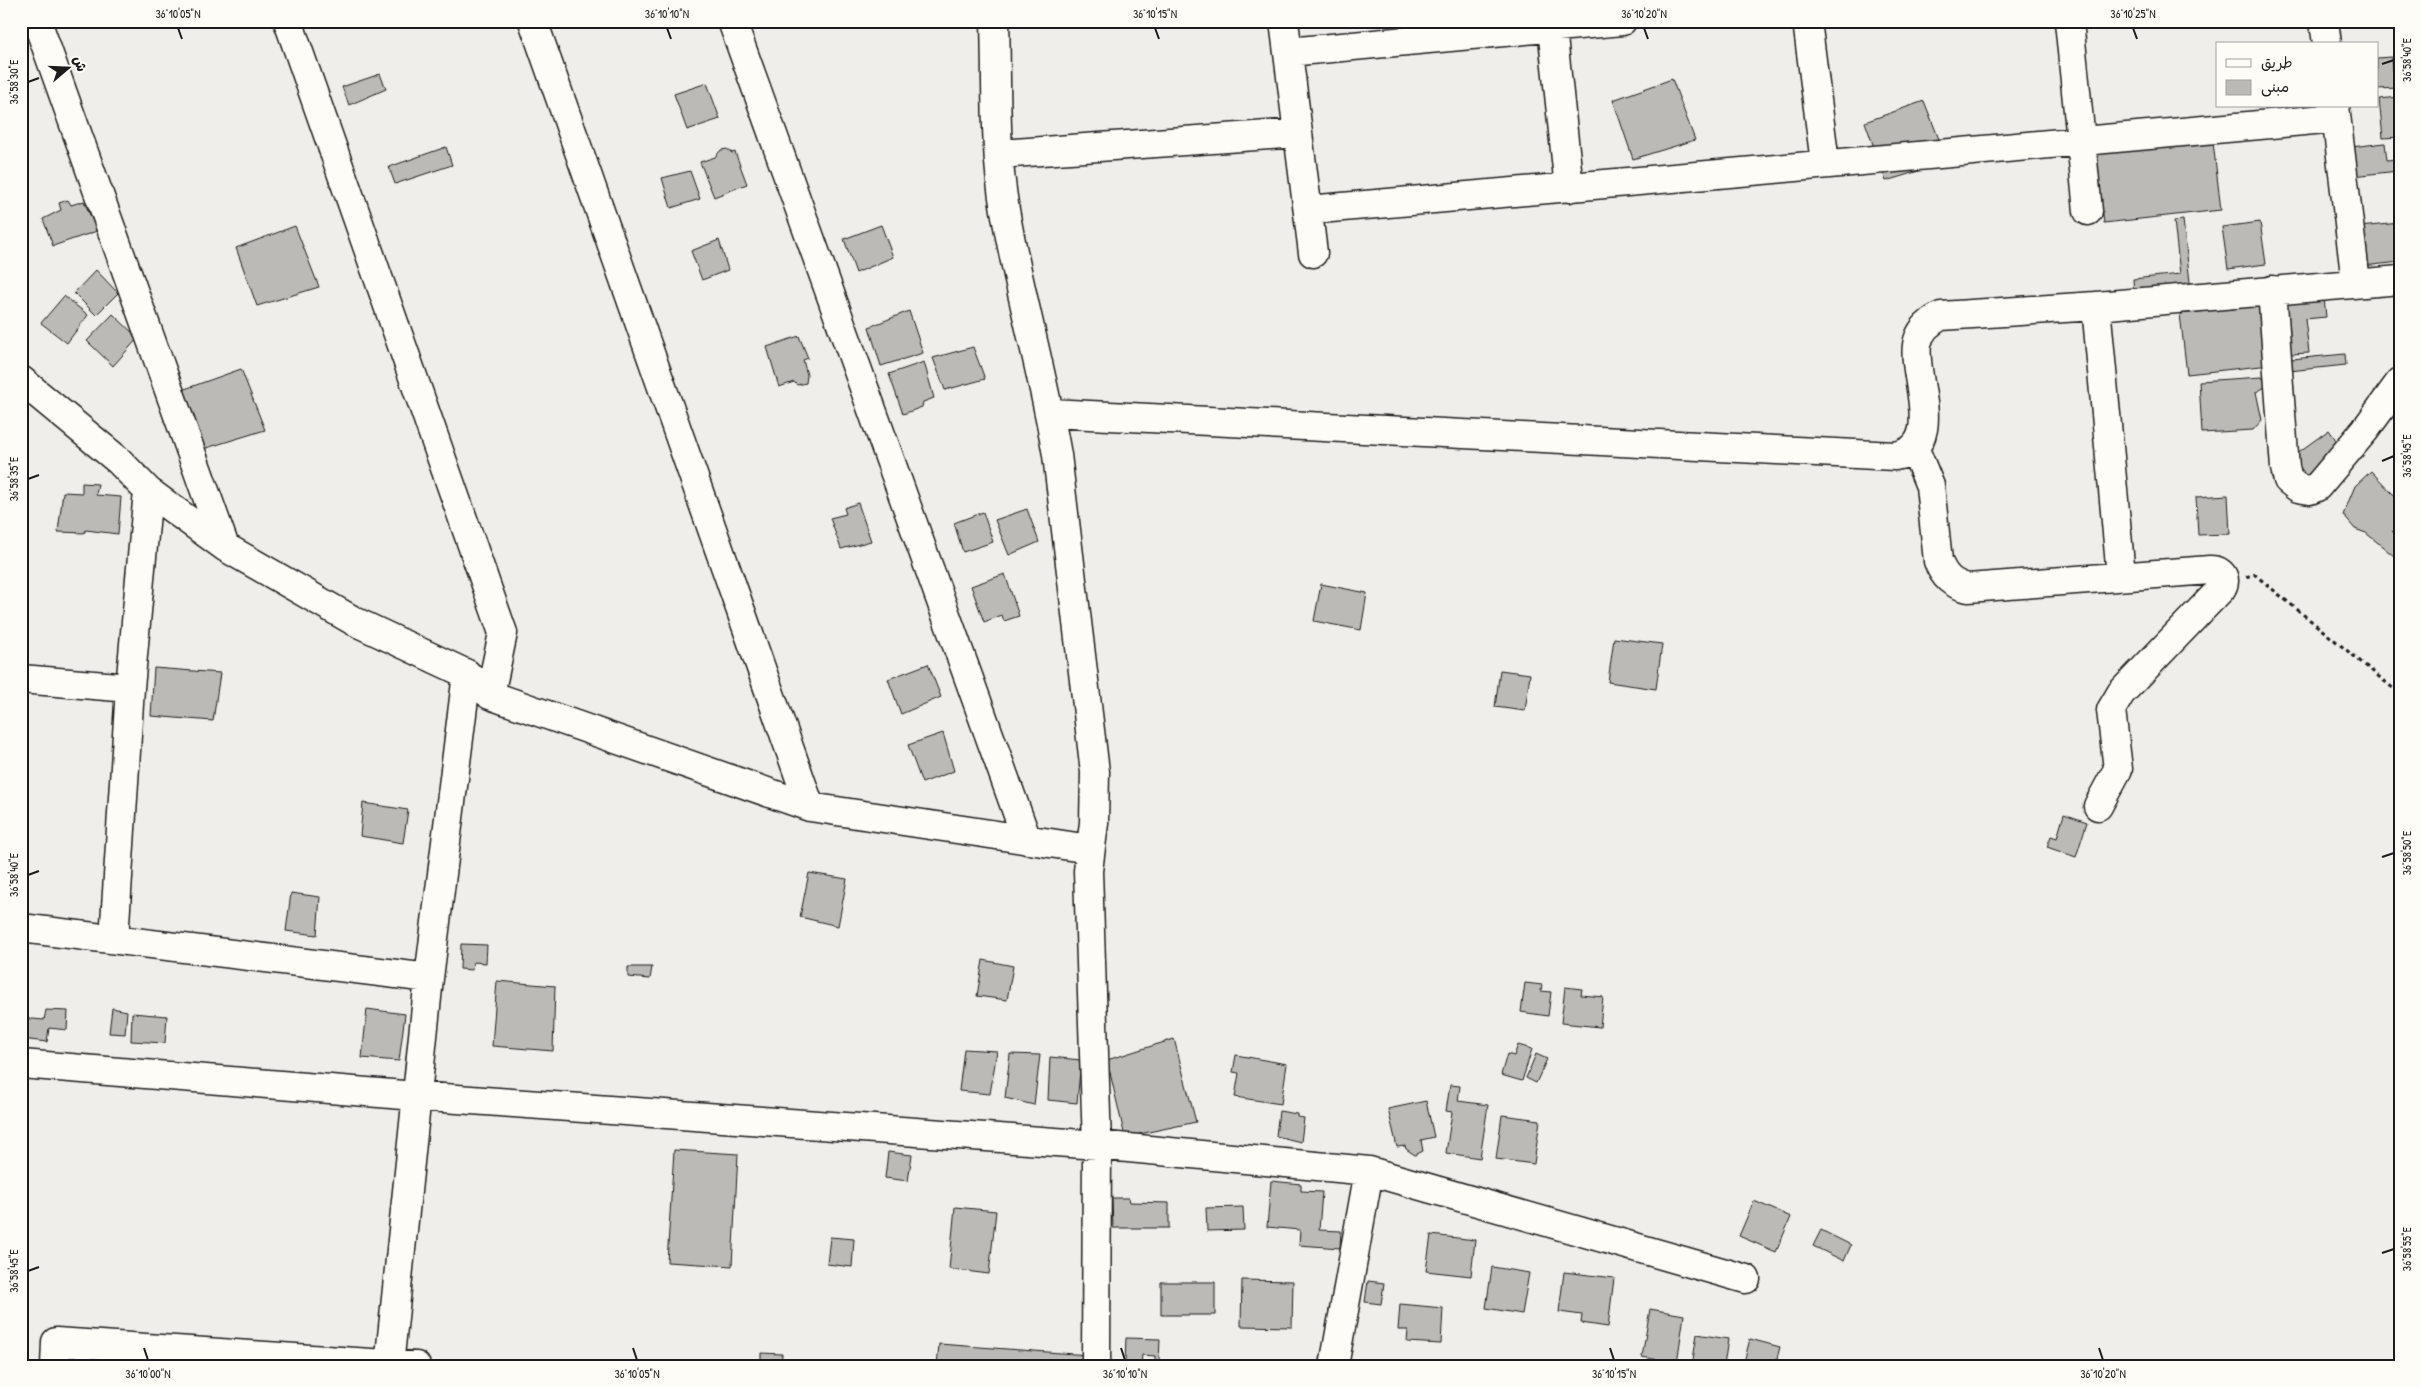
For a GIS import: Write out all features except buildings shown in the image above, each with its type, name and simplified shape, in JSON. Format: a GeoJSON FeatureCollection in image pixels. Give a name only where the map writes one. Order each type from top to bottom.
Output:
{"type":"FeatureCollection","features":[{"type":"Feature","properties":{"kind":"street"},"geometry":{"type":"LineString","coordinates":[[37,21],[224,547]]}},
{"type":"Feature","properties":{"kind":"street"},"geometry":{"type":"LineString","coordinates":[[288,21],[504,633],[490,695]]}},
{"type":"Feature","properties":{"kind":"street"},"geometry":{"type":"LineString","coordinates":[[533,21],[810,807]]}},
{"type":"Feature","properties":{"kind":"street"},"geometry":{"type":"LineString","coordinates":[[732,21],[1027,840]]}},
{"type":"Feature","properties":{"kind":"street"},"geometry":{"type":"LineString","coordinates":[[995,21],[999,154],[1008,226],[1050,413],[1095,772],[1089,895],[1097,1145],[1096,1366]]}},
{"type":"Feature","properties":{"kind":"street"},"geometry":{"type":"LineString","coordinates":[[1284,21],[1313,253]]}},
{"type":"Feature","properties":{"kind":"street"},"geometry":{"type":"LineString","coordinates":[[1288,52],[1622,21]]}},
{"type":"Feature","properties":{"kind":"street"},"geometry":{"type":"LineString","coordinates":[[1807,21],[1825,163]]}},
{"type":"Feature","properties":{"kind":"street"},"geometry":{"type":"LineString","coordinates":[[2069,21],[2088,211]]}},
{"type":"Feature","properties":{"kind":"street"},"geometry":{"type":"LineString","coordinates":[[2324,21],[2327,42]]}},
{"type":"Feature","properties":{"kind":"street"},"geometry":{"type":"LineString","coordinates":[[1552,28],[1569,188]]}},
{"type":"Feature","properties":{"kind":"street"},"geometry":{"type":"LineString","coordinates":[[1308,210],[2081,141],[2335,112],[2356,283]]}},
{"type":"Feature","properties":{"kind":"street"},"geometry":{"type":"LineString","coordinates":[[999,154],[1298,133]]}},
{"type":"Feature","properties":{"kind":"street"},"geometry":{"type":"LineString","coordinates":[[1050,413],[1894,456],[1914,447],[1921,436],[1924,423],[1917,346],[1923,331],[1934,320],[1948,314],[2096,306],[2400,280]]}},
{"type":"Feature","properties":{"kind":"street"},"geometry":{"type":"LineString","coordinates":[[2272,290],[2285,468],[2288,480],[2292,485],[2304,490],[2318,487],[2365,430],[2400,382]]}},
{"type":"Feature","properties":{"kind":"street"},"geometry":{"type":"LineString","coordinates":[[2096,306],[2121,576]]}},
{"type":"Feature","properties":{"kind":"street"},"geometry":{"type":"LineString","coordinates":[[21,380],[119,462],[148,491],[224,547],[354,620],[467,674],[490,695],[810,807],[1090,849]]}},
{"type":"Feature","properties":{"kind":"street"},"geometry":{"type":"LineString","coordinates":[[1914,447],[1930,486],[1938,562],[1949,580],[1968,588],[2215,570],[2224,577],[2224,585],[2121,693],[2111,710],[2118,769],[2098,806]]}},
{"type":"Feature","properties":{"kind":"street"},"geometry":{"type":"LineString","coordinates":[[114,939],[130,688],[148,491]]}},
{"type":"Feature","properties":{"kind":"street"},"geometry":{"type":"LineString","coordinates":[[389,1365],[429,978],[467,674]]}},
{"type":"Feature","properties":{"kind":"street"},"geometry":{"type":"LineString","coordinates":[[21,679],[130,688]]}},
{"type":"Feature","properties":{"kind":"street"},"geometry":{"type":"LineString","coordinates":[[21,928],[429,978]]}},
{"type":"Feature","properties":{"kind":"street"},"geometry":{"type":"LineString","coordinates":[[21,1064],[416,1096],[1097,1145],[1369,1171],[1746,1279]]}},
{"type":"Feature","properties":{"kind":"street"},"geometry":{"type":"LineString","coordinates":[[1334,1366],[1369,1171]]}},
{"type":"Feature","properties":{"kind":"street"},"geometry":{"type":"LineString","coordinates":[[55,1366],[56,1342],[416,1366]]}},
{"type":"Feature","properties":{"kind":"path"},"geometry":{"type":"LineString","coordinates":[[2224,585],[2254,574],[2400,694]]}}]}
